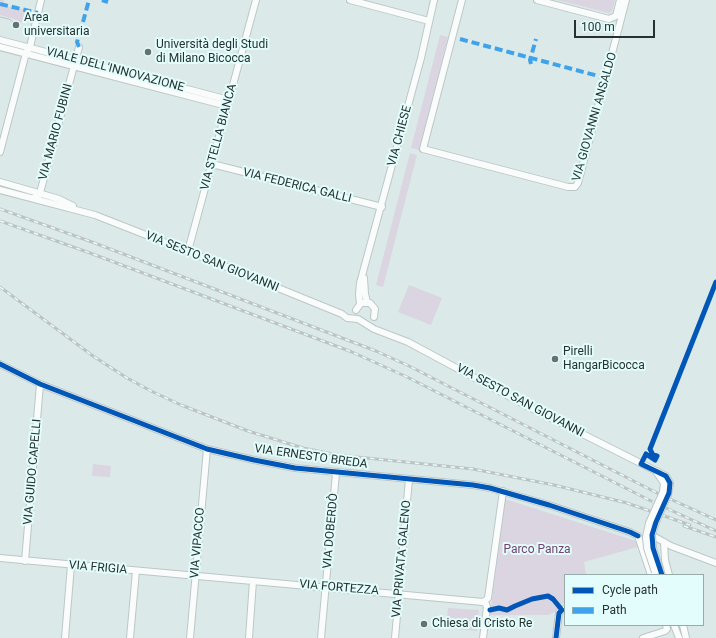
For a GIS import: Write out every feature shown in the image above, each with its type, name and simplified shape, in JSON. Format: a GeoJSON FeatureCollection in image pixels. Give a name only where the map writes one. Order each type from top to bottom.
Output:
{"type":"FeatureCollection","features":[{"type":"Feature","properties":{"kind":"street"},"geometry":{"type":"LineString","coordinates":[[0,152],[26,53],[30,47],[41,0]]}},
{"type":"Feature","properties":{"kind":"street","name":"VIA STELLA BIANCA"},"geometry":{"type":"LineString","coordinates":[[188,251],[256,0]]}},
{"type":"Feature","properties":{"kind":"street"},"geometry":{"type":"LineString","coordinates":[[350,0],[429,21]]}},
{"type":"Feature","properties":{"kind":"street","name":"VIA CHIESE"},"geometry":{"type":"LineString","coordinates":[[360,304],[360,288],[421,58],[434,0]]}},
{"type":"Feature","properties":{"kind":"street","name":"VIA GIOVANNI ANSALDO"},"geometry":{"type":"LineString","coordinates":[[462,0],[423,149],[565,186],[575,187],[578,183],[626,0]]}},
{"type":"Feature","properties":{"kind":"street"},"geometry":{"type":"LineString","coordinates":[[537,0],[609,19],[616,22],[619,29]]}},
{"type":"Feature","properties":{"kind":"street"},"geometry":{"type":"LineString","coordinates":[[609,19],[614,17],[617,12],[620,0]]}},
{"type":"Feature","properties":{"kind":"street","name":"VIALE DELL'INNOVAZIONE"},"geometry":{"type":"LineString","coordinates":[[0,40],[30,47],[75,62],[228,103]]}},
{"type":"Feature","properties":{"kind":"street","name":"VIALE DELL'INNOVAZIONE"},"geometry":{"type":"LineString","coordinates":[[0,47],[75,62]]}},
{"type":"Feature","properties":{"kind":"street","name":"VIA MARIO FUBINI"},"geometry":{"type":"LineString","coordinates":[[31,198],[38,197],[40,193],[79,47]]}},
{"type":"Feature","properties":{"kind":"street","name":"VIA FEDERICA GALLI"},"geometry":{"type":"LineString","coordinates":[[212,164],[382,207]]}},
{"type":"Feature","properties":{"kind":"street","name":"VIA SESTO SAN GIOVANNI"},"geometry":{"type":"LineString","coordinates":[[0,182],[59,199],[81,211]]}},
{"type":"Feature","properties":{"kind":"street","name":"VIA SESTO SAN GIOVANNI"},"geometry":{"type":"LineString","coordinates":[[0,190],[96,215],[342,314],[347,318],[358,319],[365,322],[370,327],[383,331],[425,350],[529,407],[656,472],[664,484],[666,494],[652,535],[657,573]]}},
{"type":"Feature","properties":{"kind":"street","name":"VIA CHIESE"},"geometry":{"type":"LineString","coordinates":[[364,272],[364,294],[367,302],[372,304],[375,308],[376,313],[374,317]]}},
{"type":"Feature","properties":{"kind":"street"},"geometry":{"type":"LineString","coordinates":[[342,314],[356,310],[360,304],[367,302]]}},
{"type":"Feature","properties":{"kind":"street"},"geometry":{"type":"LineString","coordinates":[[356,310],[358,319]]}},
{"type":"Feature","properties":{"kind":"street"},"geometry":{"type":"LineString","coordinates":[[365,322],[370,321],[374,317],[376,323],[383,331]]}},
{"type":"Feature","properties":{"kind":"street","name":"VIA ERNESTO BREDA"},"geometry":{"type":"LineString","coordinates":[[0,364],[40,384],[206,449],[295,468],[473,485],[503,491],[549,505],[640,535],[657,573]]}},
{"type":"Feature","properties":{"kind":"street","name":"VIA GUIDO CAPELLI"},"geometry":{"type":"LineString","coordinates":[[25,561],[40,384]]}},
{"type":"Feature","properties":{"kind":"street","name":"VIA VIPACCO"},"geometry":{"type":"LineString","coordinates":[[190,638],[206,449]]}},
{"type":"Feature","properties":{"kind":"street","name":"VIA DOBERDÒ"},"geometry":{"type":"LineString","coordinates":[[321,638],[336,473]]}},
{"type":"Feature","properties":{"kind":"street","name":"VIA PRIVATA GALENO"},"geometry":{"type":"LineString","coordinates":[[396,638],[409,479]]}},
{"type":"Feature","properties":{"kind":"street"},"geometry":{"type":"LineString","coordinates":[[483,638],[487,607],[483,602],[488,598],[503,491]]}},
{"type":"Feature","properties":{"kind":"street"},"geometry":{"type":"LineString","coordinates":[[655,537],[671,546],[714,562],[716,569]]}},
{"type":"Feature","properties":{"kind":"street"},"geometry":{"type":"LineString","coordinates":[[664,543],[665,560],[669,574]]}},
{"type":"Feature","properties":{"kind":"street","name":"VIA FRIGIA"},"geometry":{"type":"LineString","coordinates":[[0,558],[195,576]]}},
{"type":"Feature","properties":{"kind":"street"},"geometry":{"type":"LineString","coordinates":[[65,638],[71,565]]}},
{"type":"Feature","properties":{"kind":"street"},"geometry":{"type":"LineString","coordinates":[[130,638],[136,571]]}},
{"type":"Feature","properties":{"kind":"street","name":"VIA FORTEZZA"},"geometry":{"type":"LineString","coordinates":[[195,576],[399,593],[483,602]]}},
{"type":"Feature","properties":{"kind":"street"},"geometry":{"type":"LineString","coordinates":[[249,638],[253,581]]}},
{"type":"Feature","properties":{"kind":"street"},"geometry":{"type":"LineString","coordinates":[[556,638],[559,613],[564,609]]}},
{"type":"Feature","properties":{"kind":"street"},"geometry":{"type":"LineString","coordinates":[[674,626],[679,638]]}},
{"type":"Feature","properties":{"kind":"street"},"geometry":{"type":"LineString","coordinates":[[682,626],[686,638]]}},
{"type":"Feature","properties":{"kind":"street"},"geometry":{"type":"LineString","coordinates":[[642,638],[666,627]]}},
{"type":"Feature","properties":{"kind":"green space"},"geometry":{"type":"Polygon","coordinates":[[[0,0],[4,0],[3,5],[30,11],[20,24],[14,19],[0,15],[0,0]]]}},
{"type":"Feature","properties":{"kind":"green space"},"geometry":{"type":"Polygon","coordinates":[[[557,0],[615,0],[612,11],[609,13],[557,0]]]}},
{"type":"Feature","properties":{"kind":"green space"},"geometry":{"type":"Polygon","coordinates":[[[440,35],[448,37],[419,150],[411,148],[440,35]]]}},
{"type":"Feature","properties":{"kind":"green space"},"geometry":{"type":"Polygon","coordinates":[[[410,153],[417,155],[383,287],[376,285],[410,153]]]}},
{"type":"Feature","properties":{"kind":"green space"},"geometry":{"type":"Polygon","coordinates":[[[409,285],[442,298],[431,325],[398,312],[409,285]]]}},
{"type":"Feature","properties":{"kind":"green space"},"geometry":{"type":"Polygon","coordinates":[[[93,464],[111,466],[110,477],[92,476],[93,464]]]}},
{"type":"Feature","properties":{"kind":"green space","name":"Parco Panza"},"geometry":{"type":"Polygon","coordinates":[[[505,499],[636,541],[638,547],[584,562],[586,574],[564,574],[564,603],[559,605],[556,611],[549,615],[490,615],[505,499]]]}},
{"type":"Feature","properties":{"kind":"green space"},"geometry":{"type":"Polygon","coordinates":[[[448,608],[479,610],[477,631],[446,628],[448,608]]]}},
{"type":"Feature","properties":{"kind":"tram line"},"geometry":{"type":"LineString","coordinates":[[0,17],[9,19],[17,25]]}},
{"type":"Feature","properties":{"kind":"railway"},"geometry":{"type":"LineString","coordinates":[[0,209],[92,242],[376,351],[409,366],[657,493],[716,520]]}},
{"type":"Feature","properties":{"kind":"railway"},"geometry":{"type":"LineString","coordinates":[[0,221],[90,253],[352,352],[407,377],[653,502],[716,531]]}},
{"type":"Feature","properties":{"kind":"railway"},"geometry":{"type":"LineString","coordinates":[[0,287],[93,356],[127,378],[181,405],[248,431],[303,448],[338,455],[473,469],[554,485],[627,503],[690,525]]}},
{"type":"Feature","properties":{"kind":"railway"},"geometry":{"type":"LineString","coordinates":[[684,526],[716,537]]}},
{"type":"Feature","properties":{"kind":"marked path"},"geometry":{"type":"LineString","coordinates":[[83,22],[89,0]]}},
{"type":"Feature","properties":{"kind":"marked path"},"geometry":{"type":"LineString","coordinates":[[102,0],[108,2]]}},
{"type":"Feature","properties":{"kind":"marked path"},"geometry":{"type":"LineString","coordinates":[[0,4],[38,13]]}},
{"type":"Feature","properties":{"kind":"marked path"},"geometry":{"type":"LineString","coordinates":[[79,47],[77,42],[81,29]]}},
{"type":"Feature","properties":{"kind":"marked path"},"geometry":{"type":"LineString","coordinates":[[460,39],[602,77]]}},
{"type":"Feature","properties":{"kind":"marked path"},"geometry":{"type":"LineString","coordinates":[[531,64],[530,60],[536,39]]}},
{"type":"Feature","properties":{"kind":"cycle path"},"geometry":{"type":"LineString","coordinates":[[655,460],[657,456],[653,455],[650,449],[716,282]]}},
{"type":"Feature","properties":{"kind":"cycle path"},"geometry":{"type":"LineString","coordinates":[[0,364],[40,384],[207,449],[295,468],[473,485],[490,488],[549,505],[638,536]]}},
{"type":"Feature","properties":{"kind":"cycle path"},"geometry":{"type":"LineString","coordinates":[[655,460],[646,454],[641,464],[666,476],[670,483],[669,493],[652,535],[653,548],[662,574]]}},
{"type":"Feature","properties":{"kind":"cycle path"},"geometry":{"type":"LineString","coordinates":[[490,610],[499,608],[507,610],[532,599],[548,596],[553,599],[562,610],[559,613],[556,638]]}},
{"type":"Feature","properties":{"kind":"place","name":"Area universitaria"},"geometry":{"type":"Point","coordinates":[16,25]}},
{"type":"Feature","properties":{"kind":"place","name":"Università degli Studi di Milano Bicocca"},"geometry":{"type":"Point","coordinates":[148,52]}},
{"type":"Feature","properties":{"kind":"place","name":"Pirelli HangarBicocca"},"geometry":{"type":"Point","coordinates":[555,359]}},
{"type":"Feature","properties":{"kind":"place","name":"Chiesa di Cristo Re"},"geometry":{"type":"Point","coordinates":[424,624]}}]}
